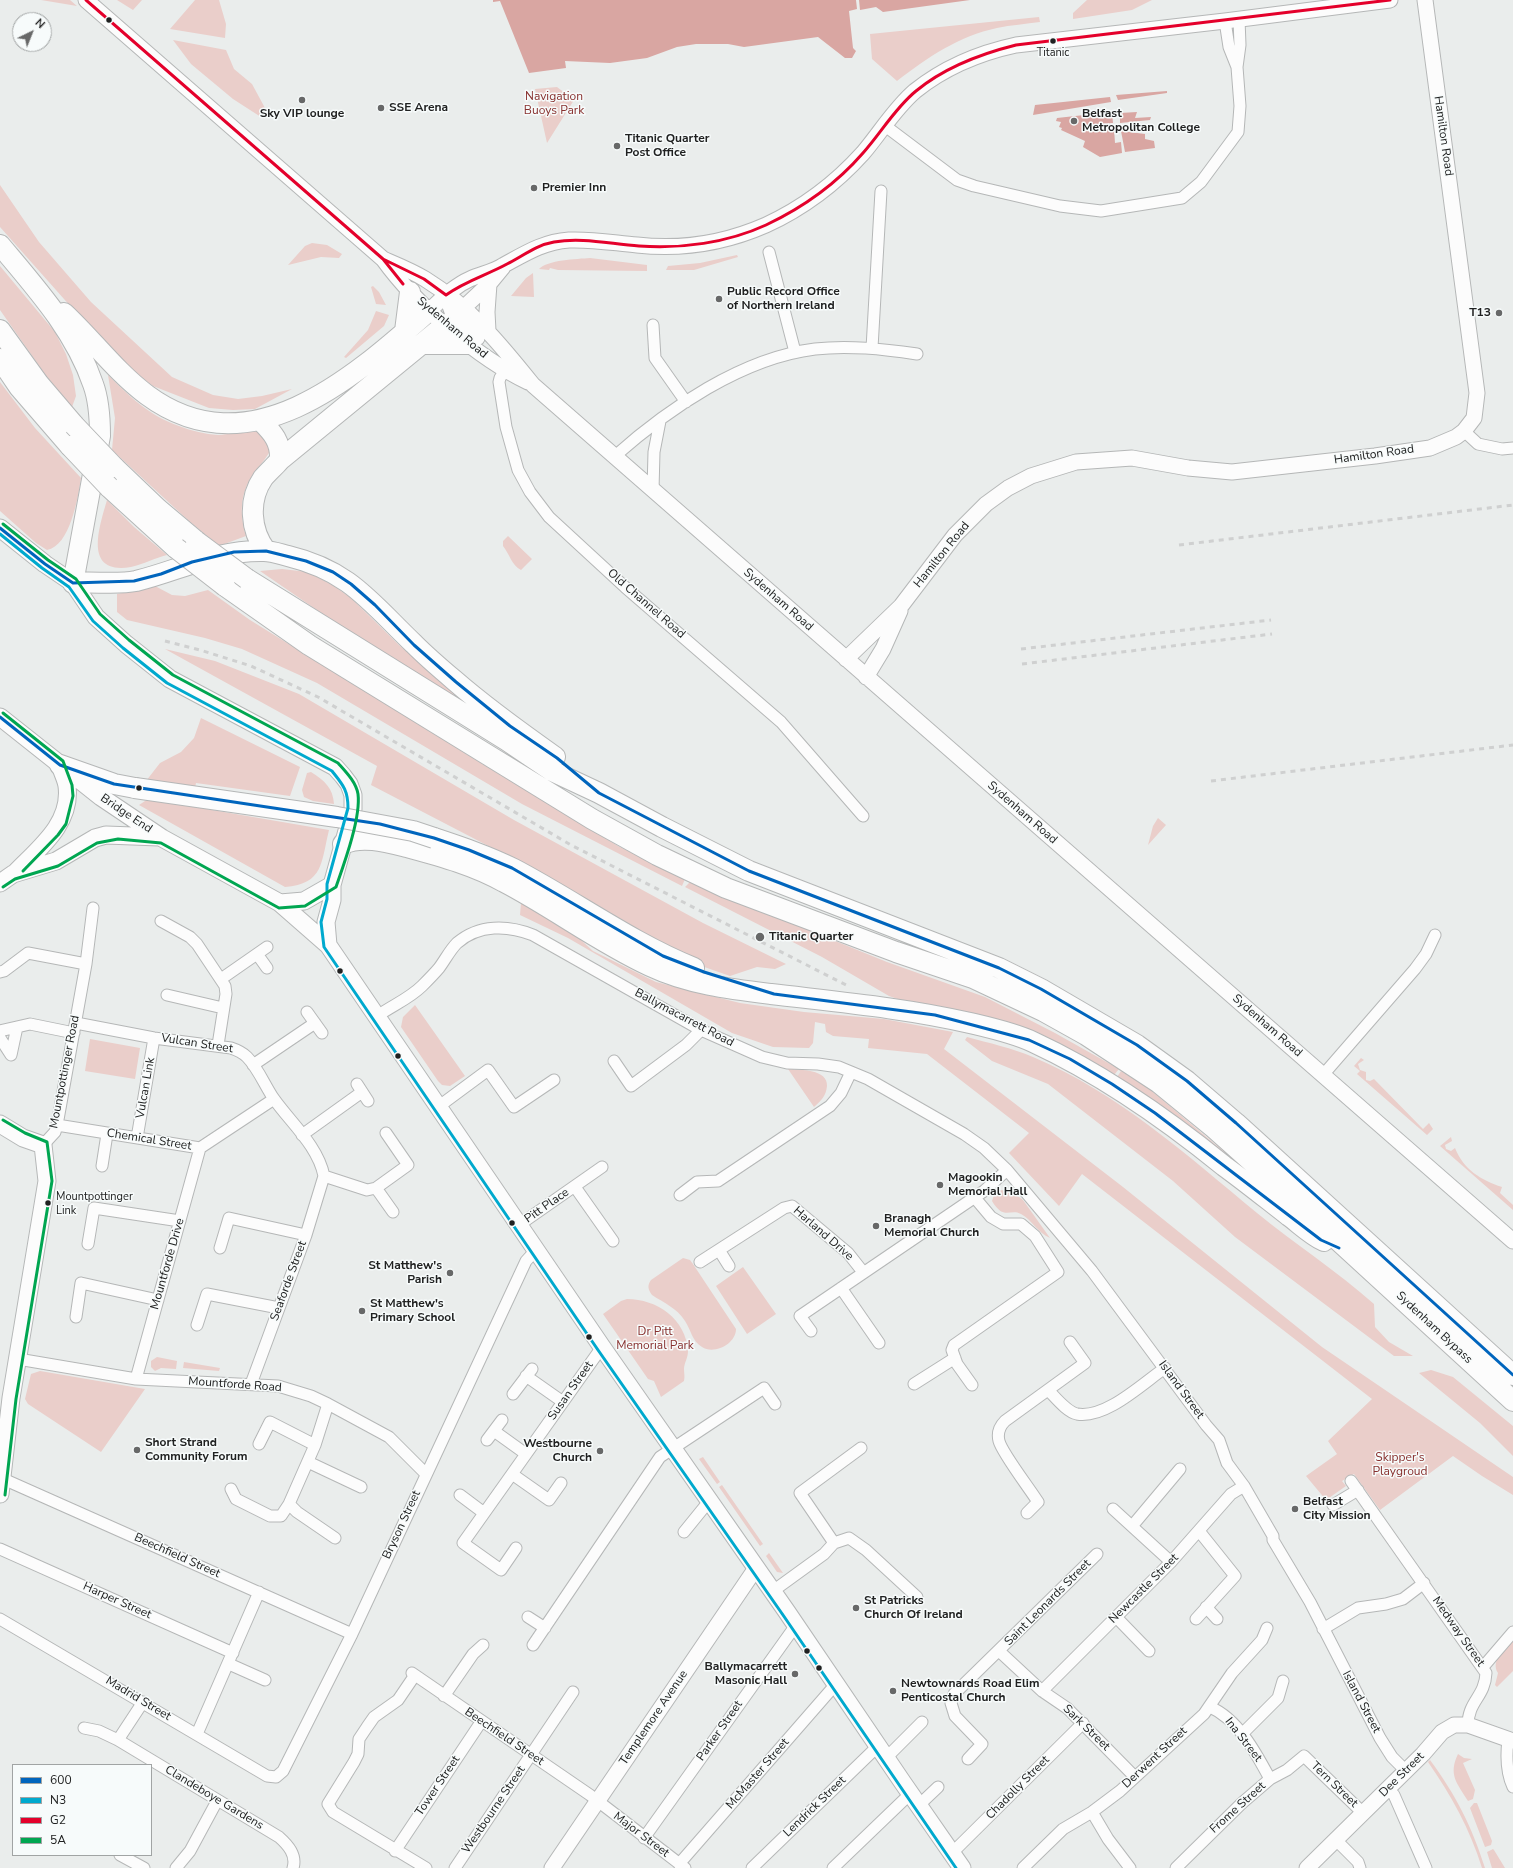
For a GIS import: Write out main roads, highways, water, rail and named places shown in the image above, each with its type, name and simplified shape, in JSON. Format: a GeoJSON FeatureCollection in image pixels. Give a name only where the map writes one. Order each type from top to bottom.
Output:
{"type":"FeatureCollection","features":[{"type":"Feature","properties":{"kind":"highway"},"geometry":{"type":"LineString","coordinates":[[0,245],[37,288],[66,330],[81,356],[94,386],[100,417],[100,436],[73,583],[134,581],[161,574],[192,562],[234,552],[266,551],[306,561],[333,572],[351,584],[456,682],[510,726],[557,758],[599,793]]}},
{"type":"Feature","properties":{"kind":"highway"},"geometry":{"type":"LineString","coordinates":[[37,288],[74,322],[128,378],[147,395],[166,407],[190,418],[207,421],[228,422],[261,421],[283,414],[330,390],[405,331],[438,302]]}},
{"type":"Feature","properties":{"kind":"highway"},"geometry":{"type":"LineString","coordinates":[[405,331],[410,292]]}},
{"type":"Feature","properties":{"kind":"highway"},"geometry":{"type":"LineString","coordinates":[[266,551],[259,542],[255,532],[252,502],[263,479],[280,460],[454,317]]}},
{"type":"Feature","properties":{"kind":"highway"},"geometry":{"type":"LineString","coordinates":[[0,330],[35,378],[74,425],[114,467],[158,509],[196,541],[247,579],[500,736],[552,771],[599,793]]}},
{"type":"Feature","properties":{"kind":"highway"},"geometry":{"type":"LineString","coordinates":[[423,344],[469,344]]}},
{"type":"Feature","properties":{"kind":"highway","name":"Sydenham Bypass"},"geometry":{"type":"LineString","coordinates":[[0,359],[19,387],[70,446],[109,487],[176,548],[225,586],[316,649],[592,819],[657,855],[726,888],[753,899],[896,952],[973,978],[1043,1011],[1086,1035],[1159,1083],[1270,1178],[1513,1401]]}},
{"type":"Feature","properties":{"kind":"highway"},"geometry":{"type":"LineString","coordinates":[[261,421],[276,436],[281,449],[280,460]]}},
{"type":"Feature","properties":{"kind":"highway","name":"Bridge End"},"geometry":{"type":"LineString","coordinates":[[60,765],[114,784],[135,788],[337,817],[413,831],[470,850],[512,868],[663,956],[704,972],[774,994]]}},
{"type":"Feature","properties":{"kind":"highway","name":"Sydenham Bypass"},"geometry":{"type":"LineString","coordinates":[[599,793],[749,871],[999,968],[1041,989],[1137,1045],[1187,1081],[1236,1123],[1513,1375]]}},
{"type":"Feature","properties":{"kind":"highway"},"geometry":{"type":"LineString","coordinates":[[343,844],[351,841],[372,840],[398,845],[458,862],[502,880],[546,905],[596,938],[652,967],[682,978],[712,986],[935,1015],[994,1028],[1029,1040],[1070,1060],[1112,1084],[1155,1113],[1321,1240],[1355,1255]]}},
{"type":"Feature","properties":{"kind":"main road"},"geometry":{"type":"LineString","coordinates":[[0,528],[45,564],[73,583],[96,617],[126,644],[170,679],[335,767],[349,784],[353,795],[353,809],[332,885],[332,900],[326,922],[328,944],[376,1017],[602,1347],[773,1591],[914,1800],[962,1868]]}},
{"type":"Feature","properties":{"kind":"main road","name":"Bridge End"},"geometry":{"type":"LineString","coordinates":[[0,717],[101,797],[162,838],[280,903],[328,944]]}},
{"type":"Feature","properties":{"kind":"main road"},"geometry":{"type":"LineString","coordinates":[[7,878],[54,832],[62,821],[68,790],[60,765]]}},
{"type":"Feature","properties":{"kind":"main road"},"geometry":{"type":"LineString","coordinates":[[7,878],[56,861],[91,841],[106,835],[162,838]]}},
{"type":"Feature","properties":{"kind":"main road"},"geometry":{"type":"LineString","coordinates":[[280,903],[304,901],[332,885]]}},
{"type":"Feature","properties":{"kind":"main road"},"geometry":{"type":"LineString","coordinates":[[0,1124],[23,1138],[43,1146],[46,1168],[45,1198],[18,1359],[5,1397],[1,1486]]}},
{"type":"Feature","properties":{"kind":"railway"},"geometry":{"type":"LineString","coordinates":[[1179,545],[1513,505]]}},
{"type":"Feature","properties":{"kind":"railway"},"geometry":{"type":"LineString","coordinates":[[1021,649],[1271,620]]}},
{"type":"Feature","properties":{"kind":"railway"},"geometry":{"type":"LineString","coordinates":[[1022,664],[1272,634]]}},
{"type":"Feature","properties":{"kind":"railway"},"geometry":{"type":"LineString","coordinates":[[165,641],[251,666],[318,697],[571,845],[850,987]]}},
{"type":"Feature","properties":{"kind":"railway"},"geometry":{"type":"LineString","coordinates":[[1211,781],[1513,745]]}},
{"type":"Feature","properties":{"kind":"place","name":"Titanic"},"geometry":{"type":"Point","coordinates":[1053,41]}},
{"type":"Feature","properties":{"kind":"place","name":"Sky VIP lounge"},"geometry":{"type":"Point","coordinates":[302,100]}},
{"type":"Feature","properties":{"kind":"place","name":"SSE Arena"},"geometry":{"type":"Point","coordinates":[381,108]}},
{"type":"Feature","properties":{"kind":"place","name":"Belfast Metropolitan College"},"geometry":{"type":"Point","coordinates":[1074,121]}},
{"type":"Feature","properties":{"kind":"place","name":"Titanic Quarter Post Office"},"geometry":{"type":"Point","coordinates":[617,146]}},
{"type":"Feature","properties":{"kind":"place","name":"Premier Inn"},"geometry":{"type":"Point","coordinates":[534,188]}},
{"type":"Feature","properties":{"kind":"place","name":"Public Record Office of Northern Ireland"},"geometry":{"type":"Point","coordinates":[719,299]}},
{"type":"Feature","properties":{"kind":"place","name":"T13"},"geometry":{"type":"Point","coordinates":[1499,313]}},
{"type":"Feature","properties":{"kind":"place","name":"Titanic Quarter"},"geometry":{"type":"Point","coordinates":[760,937]}},
{"type":"Feature","properties":{"kind":"place","name":"Magookin Memorial Hall"},"geometry":{"type":"Point","coordinates":[940,1185]}},
{"type":"Feature","properties":{"kind":"place","name":"Mountpottinger Link"},"geometry":{"type":"Point","coordinates":[48,1203]}},
{"type":"Feature","properties":{"kind":"place","name":"Branagh Memorial Church"},"geometry":{"type":"Point","coordinates":[876,1226]}},
{"type":"Feature","properties":{"kind":"place","name":"St Matthew's Parish"},"geometry":{"type":"Point","coordinates":[450,1273]}},
{"type":"Feature","properties":{"kind":"place","name":"St Matthew's Primary School"},"geometry":{"type":"Point","coordinates":[362,1311]}},
{"type":"Feature","properties":{"kind":"place","name":"Short Strand Community Forum"},"geometry":{"type":"Point","coordinates":[137,1450]}},
{"type":"Feature","properties":{"kind":"place","name":"Westbourne Church"},"geometry":{"type":"Point","coordinates":[600,1451]}},
{"type":"Feature","properties":{"kind":"place","name":"Belfast City Mission"},"geometry":{"type":"Point","coordinates":[1295,1509]}},
{"type":"Feature","properties":{"kind":"place","name":"St Patricks Church Of Ireland"},"geometry":{"type":"Point","coordinates":[856,1608]}},
{"type":"Feature","properties":{"kind":"place","name":"Ballymacarrett Masonic Hall"},"geometry":{"type":"Point","coordinates":[795,1674]}},
{"type":"Feature","properties":{"kind":"place","name":"Newtownards Road Elim Penticostal Church"},"geometry":{"type":"Point","coordinates":[893,1691]}},
{"type":"Feature","properties":{"kind":"park label","name":"Navigation Buoys Park"},"geometry":{"type":"Point","coordinates":[554,104]}},
{"type":"Feature","properties":{"kind":"park label","name":"Dr Pitt Memorial Park"},"geometry":{"type":"Point","coordinates":[655,1339]}},
{"type":"Feature","properties":{"kind":"park label","name":"Skipper's Playgroud"},"geometry":{"type":"Point","coordinates":[1400,1465]}}]}
